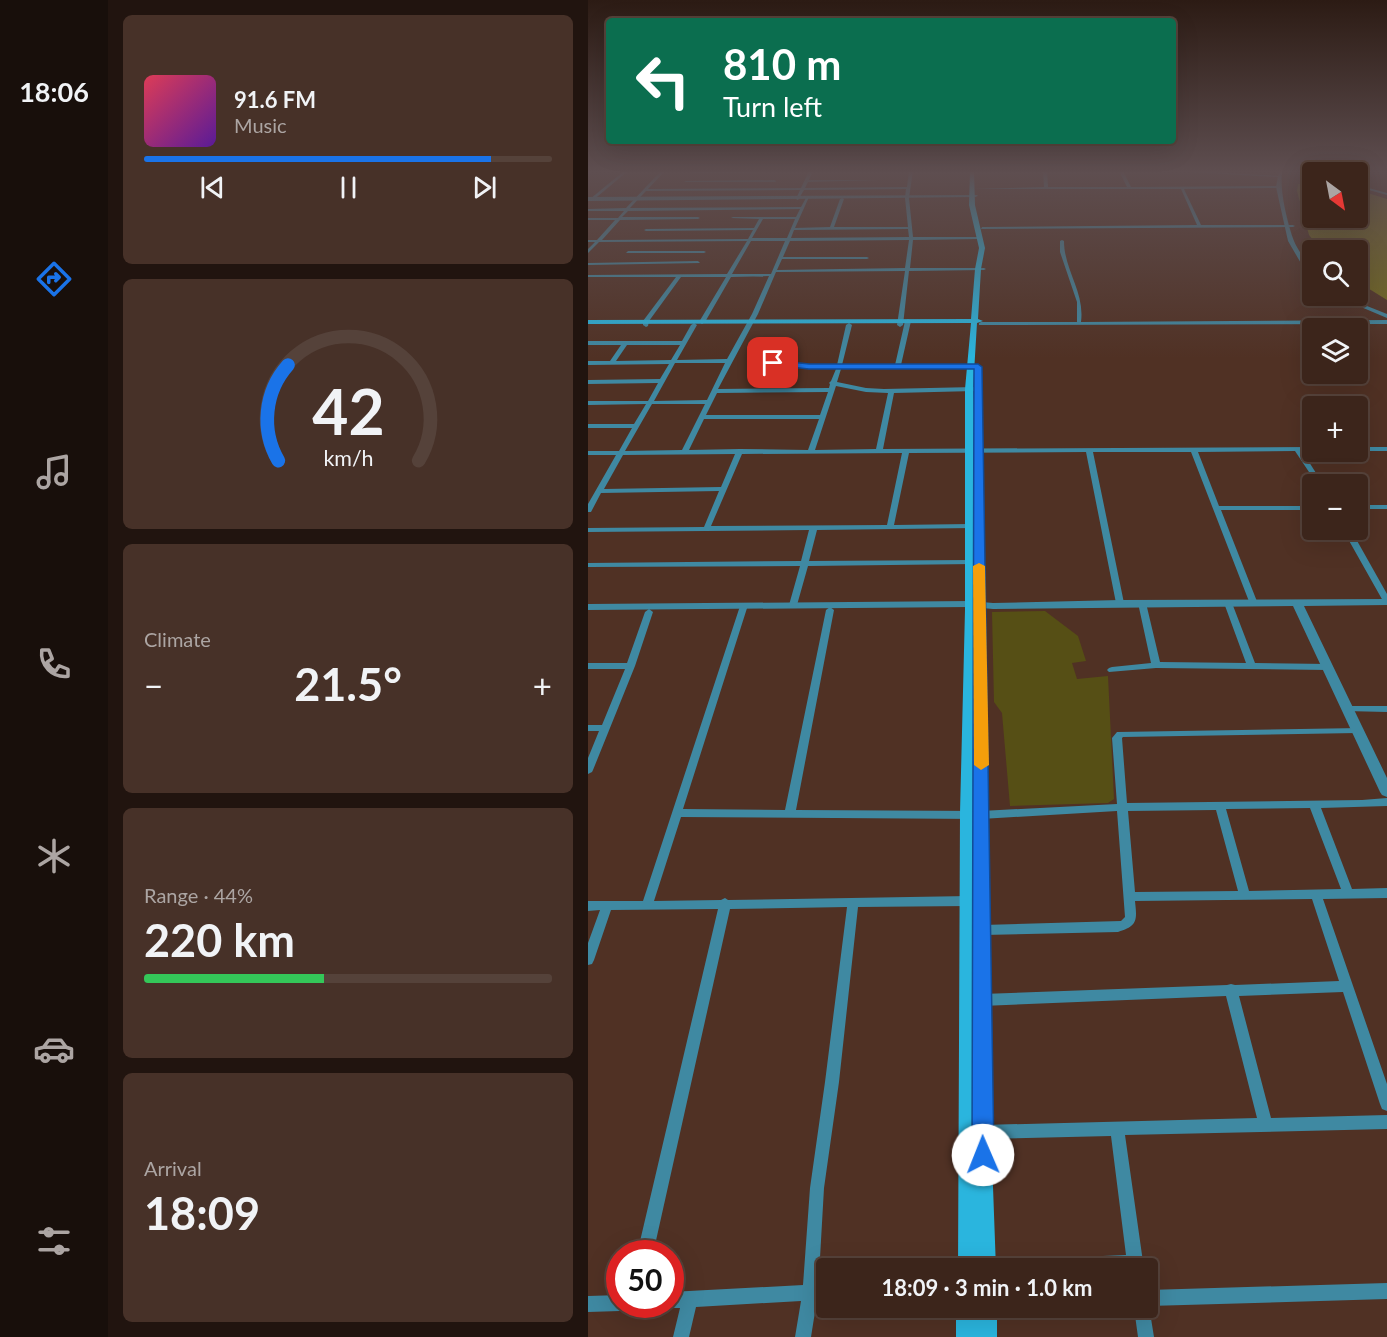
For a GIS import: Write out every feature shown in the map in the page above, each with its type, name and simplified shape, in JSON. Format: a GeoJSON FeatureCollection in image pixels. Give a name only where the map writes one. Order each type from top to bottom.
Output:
{"type":"FeatureCollection","features":[{"type":"Feature","properties":{"kind":"main road"},"geometry":{"type":"LineString","coordinates":[[981,233],[987,248],[981,269],[974,367],[973,450],[979,607],[983,930],[982,1132],[986,1258]]}},
{"type":"Feature","properties":{"kind":"main road"},"geometry":{"type":"LineString","coordinates":[[588,323],[978,323]]}},
{"type":"Feature","properties":{"kind":"main road"},"geometry":{"type":"LineString","coordinates":[[750,323],[849,325],[904,323]]}},
{"type":"Feature","properties":{"kind":"main road"},"geometry":{"type":"LineString","coordinates":[[968,1258],[967,813],[979,607],[971,562],[973,450]]}},
{"type":"Feature","properties":{"kind":"main road"},"geometry":{"type":"LineString","coordinates":[[967,1337],[968,1318]]}},
{"type":"Feature","properties":{"kind":"main road"},"geometry":{"type":"LineString","coordinates":[[986,1318],[986,1337]]}},
{"type":"Feature","properties":{"kind":"street"},"geometry":{"type":"LineString","coordinates":[[588,252],[605,233]]}},
{"type":"Feature","properties":{"kind":"street"},"geometry":{"type":"LineString","coordinates":[[616,264],[644,233]]}},
{"type":"Feature","properties":{"kind":"street"},"geometry":{"type":"LineString","coordinates":[[588,510],[661,381],[730,275],[753,233]]}},
{"type":"Feature","properties":{"kind":"street"},"geometry":{"type":"LineString","coordinates":[[685,452],[792,233]]}},
{"type":"Feature","properties":{"kind":"street"},"geometry":{"type":"LineString","coordinates":[[898,366],[904,323],[906,270],[910,233]]}},
{"type":"Feature","properties":{"kind":"street"},"geometry":{"type":"LineString","coordinates":[[588,241],[911,239],[976,233]]}},
{"type":"Feature","properties":{"kind":"street"},"geometry":{"type":"LineString","coordinates":[[1293,233],[1302,256]]}},
{"type":"Feature","properties":{"kind":"street"},"geometry":{"type":"LineString","coordinates":[[828,258],[835,239]]}},
{"type":"Feature","properties":{"kind":"street"},"geometry":{"type":"LineString","coordinates":[[864,270],[873,239]]}},
{"type":"Feature","properties":{"kind":"street"},"geometry":{"type":"LineString","coordinates":[[690,275],[711,240]]}},
{"type":"Feature","properties":{"kind":"street"},"geometry":{"type":"LineString","coordinates":[[1062,241],[1062,252],[1079,302],[1079,321]]}},
{"type":"Feature","properties":{"kind":"street"},"geometry":{"type":"LineString","coordinates":[[1297,246],[1302,253]]}},
{"type":"Feature","properties":{"kind":"street"},"geometry":{"type":"LineString","coordinates":[[628,252],[705,252]]}},
{"type":"Feature","properties":{"kind":"street"},"geometry":{"type":"LineString","coordinates":[[780,258],[867,258]]}},
{"type":"Feature","properties":{"kind":"street"},"geometry":{"type":"LineString","coordinates":[[588,264],[698,262]]}},
{"type":"Feature","properties":{"kind":"street"},"geometry":{"type":"LineString","coordinates":[[588,276],[981,269]]}},
{"type":"Feature","properties":{"kind":"street"},"geometry":{"type":"LineString","coordinates":[[646,323],[680,275]]}},
{"type":"Feature","properties":{"kind":"street"},"geometry":{"type":"LineString","coordinates":[[1361,306],[1387,315]]}},
{"type":"Feature","properties":{"kind":"street"},"geometry":{"type":"LineString","coordinates":[[1368,306],[1387,315]]}},
{"type":"Feature","properties":{"kind":"street"},"geometry":{"type":"LineString","coordinates":[[1364,318],[1370,315],[1370,310]]}},
{"type":"Feature","properties":{"kind":"street"},"geometry":{"type":"LineString","coordinates":[[978,323],[1302,321]]}},
{"type":"Feature","properties":{"kind":"street"},"geometry":{"type":"LineString","coordinates":[[978,323],[1302,321]]}},
{"type":"Feature","properties":{"kind":"street"},"geometry":{"type":"LineString","coordinates":[[1368,322],[1387,322]]}},
{"type":"Feature","properties":{"kind":"street"},"geometry":{"type":"LineString","coordinates":[[811,451],[832,382],[839,367],[849,325]]}},
{"type":"Feature","properties":{"kind":"street"},"geometry":{"type":"LineString","coordinates":[[588,343],[684,343]]}},
{"type":"Feature","properties":{"kind":"street"},"geometry":{"type":"LineString","coordinates":[[612,362],[625,343]]}},
{"type":"Feature","properties":{"kind":"street"},"geometry":{"type":"LineString","coordinates":[[766,343],[763,355],[767,362],[809,367],[974,367]]}},
{"type":"Feature","properties":{"kind":"street"},"geometry":{"type":"LineString","coordinates":[[588,363],[729,361]]}},
{"type":"Feature","properties":{"kind":"street"},"geometry":{"type":"LineString","coordinates":[[588,382],[661,381]]}},
{"type":"Feature","properties":{"kind":"street"},"geometry":{"type":"LineString","coordinates":[[832,382],[856,388],[892,390],[973,389]]}},
{"type":"Feature","properties":{"kind":"street"},"geometry":{"type":"LineString","coordinates":[[715,391],[830,390]]}},
{"type":"Feature","properties":{"kind":"street"},"geometry":{"type":"LineString","coordinates":[[879,451],[892,390]]}},
{"type":"Feature","properties":{"kind":"street"},"geometry":{"type":"LineString","coordinates":[[588,403],[709,402]]}},
{"type":"Feature","properties":{"kind":"street"},"geometry":{"type":"LineString","coordinates":[[702,417],[821,417]]}},
{"type":"Feature","properties":{"kind":"street"},"geometry":{"type":"LineString","coordinates":[[588,426],[635,426]]}},
{"type":"Feature","properties":{"kind":"street"},"geometry":{"type":"LineString","coordinates":[[1297,449],[1313,474]]}},
{"type":"Feature","properties":{"kind":"street"},"geometry":{"type":"LineString","coordinates":[[588,453],[1302,449]]}},
{"type":"Feature","properties":{"kind":"street"},"geometry":{"type":"LineString","coordinates":[[1368,449],[1387,449]]}},
{"type":"Feature","properties":{"kind":"street"},"geometry":{"type":"LineString","coordinates":[[1089,450],[1120,603]]}},
{"type":"Feature","properties":{"kind":"street"},"geometry":{"type":"LineString","coordinates":[[1194,450],[1254,604]]}},
{"type":"Feature","properties":{"kind":"street"},"geometry":{"type":"LineString","coordinates":[[707,528],[740,451]]}},
{"type":"Feature","properties":{"kind":"street"},"geometry":{"type":"LineString","coordinates":[[890,527],[906,451]]}},
{"type":"Feature","properties":{"kind":"street"},"geometry":{"type":"LineString","coordinates":[[598,492],[724,489]]}},
{"type":"Feature","properties":{"kind":"street"},"geometry":{"type":"LineString","coordinates":[[1368,507],[1387,507]]}},
{"type":"Feature","properties":{"kind":"street"},"geometry":{"type":"LineString","coordinates":[[1217,508],[1302,508]]}},
{"type":"Feature","properties":{"kind":"street"},"geometry":{"type":"LineString","coordinates":[[588,530],[970,526]]}},
{"type":"Feature","properties":{"kind":"street"},"geometry":{"type":"LineString","coordinates":[[793,605],[814,527]]}},
{"type":"Feature","properties":{"kind":"street"},"geometry":{"type":"LineString","coordinates":[[588,607],[830,610],[1120,603],[1387,602],[1353,540]]}},
{"type":"Feature","properties":{"kind":"street"},"geometry":{"type":"LineString","coordinates":[[588,565],[971,562]]}},
{"type":"Feature","properties":{"kind":"street"},"geometry":{"type":"LineString","coordinates":[[1142,603],[1156,665]]}},
{"type":"Feature","properties":{"kind":"street"},"geometry":{"type":"LineString","coordinates":[[1228,603],[1251,666]]}},
{"type":"Feature","properties":{"kind":"street"},"geometry":{"type":"LineString","coordinates":[[1298,604],[1387,792]]}},
{"type":"Feature","properties":{"kind":"street"},"geometry":{"type":"LineString","coordinates":[[588,612],[649,612],[793,605],[979,607]]}},
{"type":"Feature","properties":{"kind":"street"},"geometry":{"type":"LineString","coordinates":[[646,905],[742,608]]}},
{"type":"Feature","properties":{"kind":"street"},"geometry":{"type":"LineString","coordinates":[[790,813],[830,610]]}},
{"type":"Feature","properties":{"kind":"street"},"geometry":{"type":"LineString","coordinates":[[588,770],[632,666],[649,612]]}},
{"type":"Feature","properties":{"kind":"street"},"geometry":{"type":"LineString","coordinates":[[1112,670],[1156,665],[1328,667]]}},
{"type":"Feature","properties":{"kind":"street"},"geometry":{"type":"LineString","coordinates":[[588,666],[632,666]]}},
{"type":"Feature","properties":{"kind":"street"},"geometry":{"type":"LineString","coordinates":[[1348,709],[1387,709]]}},
{"type":"Feature","properties":{"kind":"street"},"geometry":{"type":"LineString","coordinates":[[588,728],[606,728]]}},
{"type":"Feature","properties":{"kind":"street"},"geometry":{"type":"LineString","coordinates":[[983,930],[1125,925],[1131,919],[1117,738],[1123,733],[1357,730]]}},
{"type":"Feature","properties":{"kind":"street"},"geometry":{"type":"LineString","coordinates":[[676,813],[967,813],[981,815],[1123,807],[1387,802]]}},
{"type":"Feature","properties":{"kind":"street"},"geometry":{"type":"LineString","coordinates":[[1314,804],[1348,893]]}},
{"type":"Feature","properties":{"kind":"street"},"geometry":{"type":"LineString","coordinates":[[1220,806],[1245,895]]}},
{"type":"Feature","properties":{"kind":"street"},"geometry":{"type":"LineString","coordinates":[[1129,897],[1387,893]]}},
{"type":"Feature","properties":{"kind":"street"},"geometry":{"type":"LineString","coordinates":[[1316,894],[1387,1104]]}},
{"type":"Feature","properties":{"kind":"street"},"geometry":{"type":"LineString","coordinates":[[588,906],[969,901]]}},
{"type":"Feature","properties":{"kind":"street"},"geometry":{"type":"LineString","coordinates":[[648,1240],[725,903]]}},
{"type":"Feature","properties":{"kind":"street"},"geometry":{"type":"LineString","coordinates":[[803,1337],[810,1293],[817,1188],[853,903]]}},
{"type":"Feature","properties":{"kind":"street"},"geometry":{"type":"LineString","coordinates":[[588,960],[607,906]]}},
{"type":"Feature","properties":{"kind":"street"},"geometry":{"type":"LineString","coordinates":[[982,1000],[1346,986]]}},
{"type":"Feature","properties":{"kind":"street"},"geometry":{"type":"LineString","coordinates":[[1231,989],[1265,1124]]}},
{"type":"Feature","properties":{"kind":"street"},"geometry":{"type":"LineString","coordinates":[[982,1132],[1387,1122]]}},
{"type":"Feature","properties":{"kind":"street"},"geometry":{"type":"LineString","coordinates":[[1118,1128],[1135,1258]]}},
{"type":"Feature","properties":{"kind":"street"},"geometry":{"type":"LineString","coordinates":[[1158,1298],[1387,1291]]}},
{"type":"Feature","properties":{"kind":"street"},"geometry":{"type":"LineString","coordinates":[[684,1299],[810,1293]]}},
{"type":"Feature","properties":{"kind":"street"},"geometry":{"type":"LineString","coordinates":[[681,1337],[690,1299]]}},
{"type":"Feature","properties":{"kind":"street"},"geometry":{"type":"LineString","coordinates":[[588,1304],[606,1303]]}},
{"type":"Feature","properties":{"kind":"street"},"geometry":{"type":"LineString","coordinates":[[1143,1318],[1146,1337]]}},
{"type":"Feature","properties":{"kind":"shaded area"},"geometry":{"type":"Polygon","coordinates":[[[1309,233],[1387,233],[1387,300],[1368,288],[1368,240],[1313,240],[1309,233]]]}},
{"type":"Feature","properties":{"kind":"shaded area"},"geometry":{"type":"Polygon","coordinates":[[[1045,611],[1078,636],[1086,661],[1072,663],[1077,679],[1108,676],[1114,799],[1108,803],[1010,806],[1002,713],[994,702],[992,612],[1045,611]]]}},
{"type":"Feature","properties":{"kind":"slow traffic"},"geometry":{"type":"LineString","coordinates":[[979,566],[981,765]]}},
{"type":"Feature","properties":{"kind":"route"},"geometry":{"type":"LineString","coordinates":[[773,363],[809,367],[978,367],[983,1155]]}}]}
